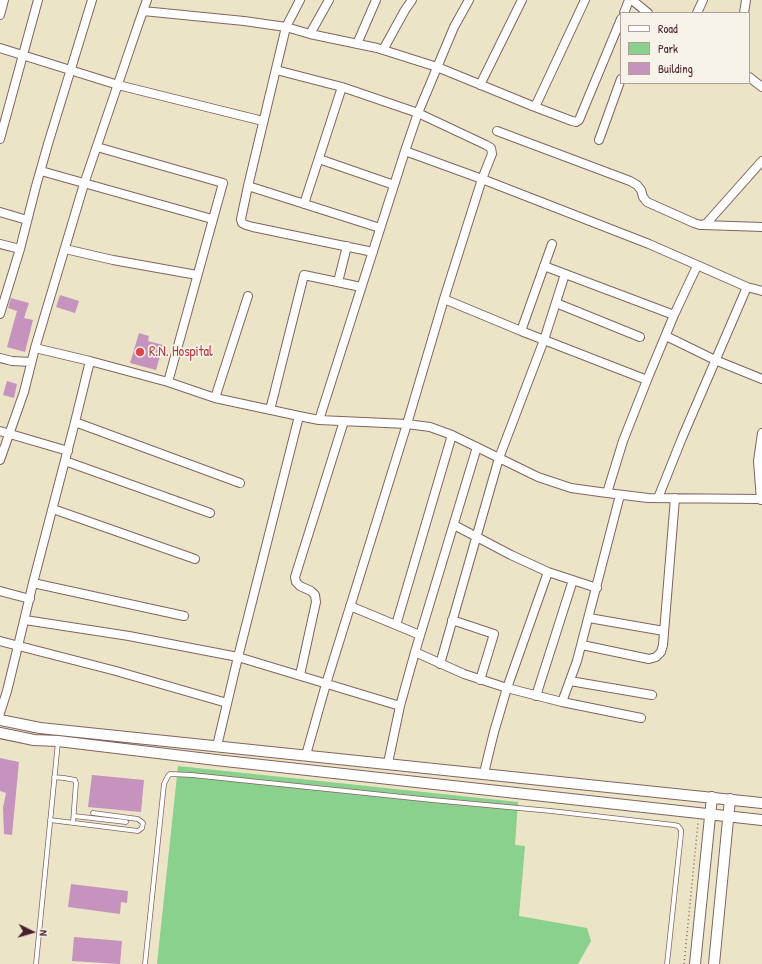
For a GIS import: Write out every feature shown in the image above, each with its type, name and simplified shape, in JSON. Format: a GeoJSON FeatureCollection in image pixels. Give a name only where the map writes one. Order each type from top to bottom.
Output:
{"type":"FeatureCollection","features":[{"type":"Feature","properties":{"kind":"street"},"geometry":{"type":"LineString","coordinates":[[0,15],[4,0]]}},
{"type":"Feature","properties":{"kind":"street"},"geometry":{"type":"LineString","coordinates":[[0,139],[38,0]]}},
{"type":"Feature","properties":{"kind":"street"},"geometry":{"type":"LineString","coordinates":[[0,311],[20,249],[40,171],[92,0]]}},
{"type":"Feature","properties":{"kind":"street"},"geometry":{"type":"LineString","coordinates":[[0,460],[24,392],[35,348],[84,184],[147,0]]}},
{"type":"Feature","properties":{"kind":"street"},"geometry":{"type":"LineString","coordinates":[[300,0],[286,27],[248,186],[241,219],[242,223],[253,227],[373,252]]}},
{"type":"Feature","properties":{"kind":"street"},"geometry":{"type":"LineString","coordinates":[[310,34],[329,0]]}},
{"type":"Feature","properties":{"kind":"street"},"geometry":{"type":"LineString","coordinates":[[357,44],[376,0]]}},
{"type":"Feature","properties":{"kind":"street"},"geometry":{"type":"LineString","coordinates":[[383,50],[412,0]]}},
{"type":"Feature","properties":{"kind":"street"},"geometry":{"type":"LineString","coordinates":[[319,420],[418,113],[454,27],[469,0]]}},
{"type":"Feature","properties":{"kind":"street"},"geometry":{"type":"LineString","coordinates":[[480,85],[522,0]]}},
{"type":"Feature","properties":{"kind":"street"},"geometry":{"type":"LineString","coordinates":[[535,107],[585,0]]}},
{"type":"Feature","properties":{"kind":"street"},"geometry":{"type":"LineString","coordinates":[[624,12],[629,0]]}},
{"type":"Feature","properties":{"kind":"street"},"geometry":{"type":"LineString","coordinates":[[632,0],[646,12]]}},
{"type":"Feature","properties":{"kind":"street"},"geometry":{"type":"LineString","coordinates":[[697,12],[703,0]]}},
{"type":"Feature","properties":{"kind":"street"},"geometry":{"type":"LineString","coordinates":[[744,12],[746,0]]}},
{"type":"Feature","properties":{"kind":"street"},"geometry":{"type":"LineString","coordinates":[[144,11],[244,21],[286,27],[310,34],[377,48],[437,67],[576,122],[579,120],[620,21]]}},
{"type":"Feature","properties":{"kind":"street"},"geometry":{"type":"LineString","coordinates":[[0,48],[118,85],[263,121]]}},
{"type":"Feature","properties":{"kind":"street"},"geometry":{"type":"LineString","coordinates":[[276,70],[342,87],[418,113],[486,145],[490,148],[492,154],[482,179],[444,299],[407,424],[326,684],[306,755]]}},
{"type":"Feature","properties":{"kind":"street"},"geometry":{"type":"LineString","coordinates":[[750,78],[762,87]]}},
{"type":"Feature","properties":{"kind":"street"},"geometry":{"type":"LineString","coordinates":[[599,140],[620,82]]}},
{"type":"Feature","properties":{"kind":"street"},"geometry":{"type":"LineString","coordinates":[[304,204],[320,159],[342,87]]}},
{"type":"Feature","properties":{"kind":"street"},"geometry":{"type":"LineString","coordinates":[[497,131],[630,181],[637,185],[647,202],[700,225],[762,226]]}},
{"type":"Feature","properties":{"kind":"street"},"geometry":{"type":"LineString","coordinates":[[97,147],[223,183],[168,382]]}},
{"type":"Feature","properties":{"kind":"street"},"geometry":{"type":"LineString","coordinates":[[405,151],[482,179],[641,241],[747,287],[762,291]]}},
{"type":"Feature","properties":{"kind":"street"},"geometry":{"type":"LineString","coordinates":[[320,159],[394,185]]}},
{"type":"Feature","properties":{"kind":"street"},"geometry":{"type":"LineString","coordinates":[[700,225],[706,224],[762,161]]}},
{"type":"Feature","properties":{"kind":"street"},"geometry":{"type":"LineString","coordinates":[[40,171],[212,220]]}},
{"type":"Feature","properties":{"kind":"street"},"geometry":{"type":"LineString","coordinates":[[248,186],[380,228]]}},
{"type":"Feature","properties":{"kind":"street"},"geometry":{"type":"LineString","coordinates":[[0,212],[27,220]]}},
{"type":"Feature","properties":{"kind":"street"},"geometry":{"type":"LineString","coordinates":[[0,244],[20,249]]}},
{"type":"Feature","properties":{"kind":"street"},"geometry":{"type":"LineString","coordinates":[[521,331],[552,244]]}},
{"type":"Feature","properties":{"kind":"street"},"geometry":{"type":"LineString","coordinates":[[338,282],[347,246]]}},
{"type":"Feature","properties":{"kind":"street"},"geometry":{"type":"LineString","coordinates":[[65,249],[113,260],[197,275]]}},
{"type":"Feature","properties":{"kind":"street"},"geometry":{"type":"LineString","coordinates":[[544,266],[674,316]]}},
{"type":"Feature","properties":{"kind":"street"},"geometry":{"type":"LineString","coordinates":[[607,493],[623,441],[647,380],[697,266]]}},
{"type":"Feature","properties":{"kind":"street"},"geometry":{"type":"LineString","coordinates":[[440,664],[499,458],[544,340],[565,274]]}},
{"type":"Feature","properties":{"kind":"street"},"geometry":{"type":"LineString","coordinates":[[270,410],[304,275],[361,287]]}},
{"type":"Feature","properties":{"kind":"street"},"geometry":{"type":"LineString","coordinates":[[658,498],[682,438],[747,287]]}},
{"type":"Feature","properties":{"kind":"street"},"geometry":{"type":"LineString","coordinates":[[215,398],[248,296]]}},
{"type":"Feature","properties":{"kind":"street"},"geometry":{"type":"LineString","coordinates":[[444,299],[647,380]]}},
{"type":"Feature","properties":{"kind":"street"},"geometry":{"type":"LineString","coordinates":[[556,303],[640,337]]}},
{"type":"Feature","properties":{"kind":"street"},"geometry":{"type":"LineString","coordinates":[[666,336],[715,360],[762,379]]}},
{"type":"Feature","properties":{"kind":"street"},"geometry":{"type":"LineString","coordinates":[[35,348],[168,382],[215,398],[299,416],[319,420],[407,424],[430,427],[452,435],[538,477],[571,488],[620,495],[658,498],[762,499],[758,461],[762,433]]}},
{"type":"Feature","properties":{"kind":"street"},"geometry":{"type":"LineString","coordinates":[[0,358],[12,361],[31,362]]}},
{"type":"Feature","properties":{"kind":"street"},"geometry":{"type":"LineString","coordinates":[[0,713],[3,690],[25,620],[33,583],[68,452],[90,361]]}},
{"type":"Feature","properties":{"kind":"street"},"geometry":{"type":"LineString","coordinates":[[217,746],[299,416]]}},
{"type":"Feature","properties":{"kind":"street"},"geometry":{"type":"LineString","coordinates":[[75,422],[240,483]]}},
{"type":"Feature","properties":{"kind":"street"},"geometry":{"type":"LineString","coordinates":[[300,675],[316,602],[311,591],[300,586],[296,582],[295,577],[344,422]]}},
{"type":"Feature","properties":{"kind":"street"},"geometry":{"type":"LineString","coordinates":[[0,431],[68,452]]}},
{"type":"Feature","properties":{"kind":"street"},"geometry":{"type":"LineString","coordinates":[[396,625],[452,435]]}},
{"type":"Feature","properties":{"kind":"street"},"geometry":{"type":"LineString","coordinates":[[388,763],[400,706],[415,652],[477,447]]}},
{"type":"Feature","properties":{"kind":"street"},"geometry":{"type":"LineString","coordinates":[[65,461],[210,513]]}},
{"type":"Feature","properties":{"kind":"street"},"geometry":{"type":"LineString","coordinates":[[562,702],[578,661],[620,495]]}},
{"type":"Feature","properties":{"kind":"street"},"geometry":{"type":"LineString","coordinates":[[582,645],[649,659],[656,658],[661,652],[663,645],[675,498]]}},
{"type":"Feature","properties":{"kind":"street"},"geometry":{"type":"LineString","coordinates":[[53,508],[195,559]]}},
{"type":"Feature","properties":{"kind":"street"},"geometry":{"type":"LineString","coordinates":[[454,525],[511,555],[548,572],[597,588]]}},
{"type":"Feature","properties":{"kind":"street"},"geometry":{"type":"LineString","coordinates":[[484,774],[507,688],[548,572]]}},
{"type":"Feature","properties":{"kind":"street"},"geometry":{"type":"LineString","coordinates":[[536,696],[573,580]]}},
{"type":"Feature","properties":{"kind":"street"},"geometry":{"type":"LineString","coordinates":[[33,583],[184,616]]}},
{"type":"Feature","properties":{"kind":"street"},"geometry":{"type":"LineString","coordinates":[[0,591],[30,599]]}},
{"type":"Feature","properties":{"kind":"street"},"geometry":{"type":"LineString","coordinates":[[350,606],[420,635]]}},
{"type":"Feature","properties":{"kind":"street"},"geometry":{"type":"LineString","coordinates":[[589,618],[664,632]]}},
{"type":"Feature","properties":{"kind":"street"},"geometry":{"type":"LineString","coordinates":[[25,620],[129,636],[238,657],[400,706]]}},
{"type":"Feature","properties":{"kind":"street"},"geometry":{"type":"LineString","coordinates":[[452,620],[494,634],[480,680]]}},
{"type":"Feature","properties":{"kind":"street"},"geometry":{"type":"LineString","coordinates":[[0,641],[228,702]]}},
{"type":"Feature","properties":{"kind":"street"},"geometry":{"type":"LineString","coordinates":[[415,652],[480,680],[507,688],[562,702],[641,718]]}},
{"type":"Feature","properties":{"kind":"street"},"geometry":{"type":"LineString","coordinates":[[570,681],[652,695]]}},
{"type":"Feature","properties":{"kind":"street"},"geometry":{"type":"LineString","coordinates":[[0,720],[40,728],[762,803]]}},
{"type":"Feature","properties":{"kind":"street"},"geometry":{"type":"LineString","coordinates":[[0,733],[34,740],[58,741],[216,760],[762,820]]}},
{"type":"Feature","properties":{"kind":"street"},"geometry":{"type":"LineString","coordinates":[[695,964],[705,814],[712,797]]}},
{"type":"Feature","properties":{"kind":"street"},"geometry":{"type":"LineString","coordinates":[[714,964],[730,799]]}},
{"type":"Feature","properties":{"kind":"lane"},"geometry":{"type":"LineString","coordinates":[[36,964],[58,741]]}},
{"type":"Feature","properties":{"kind":"lane"},"geometry":{"type":"LineString","coordinates":[[145,964],[164,784],[170,774],[551,811],[678,826],[681,830],[681,834],[667,964]]}},
{"type":"Feature","properties":{"kind":"lane"},"geometry":{"type":"LineString","coordinates":[[54,777],[75,780],[73,823]]}},
{"type":"Feature","properties":{"kind":"lane"},"geometry":{"type":"LineString","coordinates":[[50,820],[138,832],[142,828],[143,823],[138,819],[93,813]]}},
{"type":"Feature","properties":{"kind":"lane"},"geometry":{"type":"LineString","coordinates":[[74,816],[126,822]]}},
{"type":"Feature","properties":{"kind":"path"},"geometry":{"type":"LineString","coordinates":[[684,964],[705,814]]}},
{"type":"Feature","properties":{"kind":"green space"},"geometry":{"type":"Polygon","coordinates":[[[178,766],[518,802],[515,845],[525,846],[519,916],[587,928],[591,941],[578,964],[157,964],[178,766]]]}},
{"type":"Feature","properties":{"kind":"building"},"geometry":{"type":"Polygon","coordinates":[[[60,295],[79,301],[75,313],[56,307],[60,295]]]}},
{"type":"Feature","properties":{"kind":"building"},"geometry":{"type":"Polygon","coordinates":[[[11,298],[29,303],[24,318],[33,320],[25,352],[7,347],[17,311],[8,308],[11,298]]]}},
{"type":"Feature","properties":{"kind":"building"},"geometry":{"type":"Polygon","coordinates":[[[139,333],[149,336],[148,341],[163,345],[156,370],[130,363],[139,333]]]}},
{"type":"Feature","properties":{"kind":"building"},"geometry":{"type":"Polygon","coordinates":[[[7,381],[17,384],[14,398],[3,395],[7,381]]]}},
{"type":"Feature","properties":{"kind":"building"},"geometry":{"type":"Polygon","coordinates":[[[0,758],[19,762],[12,835],[4,834],[3,808],[6,793],[0,791],[0,758]]]}},
{"type":"Feature","properties":{"kind":"building"},"geometry":{"type":"Polygon","coordinates":[[[92,775],[144,780],[141,812],[88,807],[92,775]]]}},
{"type":"Feature","properties":{"kind":"building"},"geometry":{"type":"Polygon","coordinates":[[[71,884],[128,891],[127,903],[121,902],[120,914],[68,907],[71,884]]]}},
{"type":"Feature","properties":{"kind":"building"},"geometry":{"type":"Polygon","coordinates":[[[74,937],[122,941],[120,964],[72,961],[74,937]]]}},
{"type":"Feature","properties":{"kind":"place","name":"R.N. Hospital"},"geometry":{"type":"Point","coordinates":[140,352]}}]}
